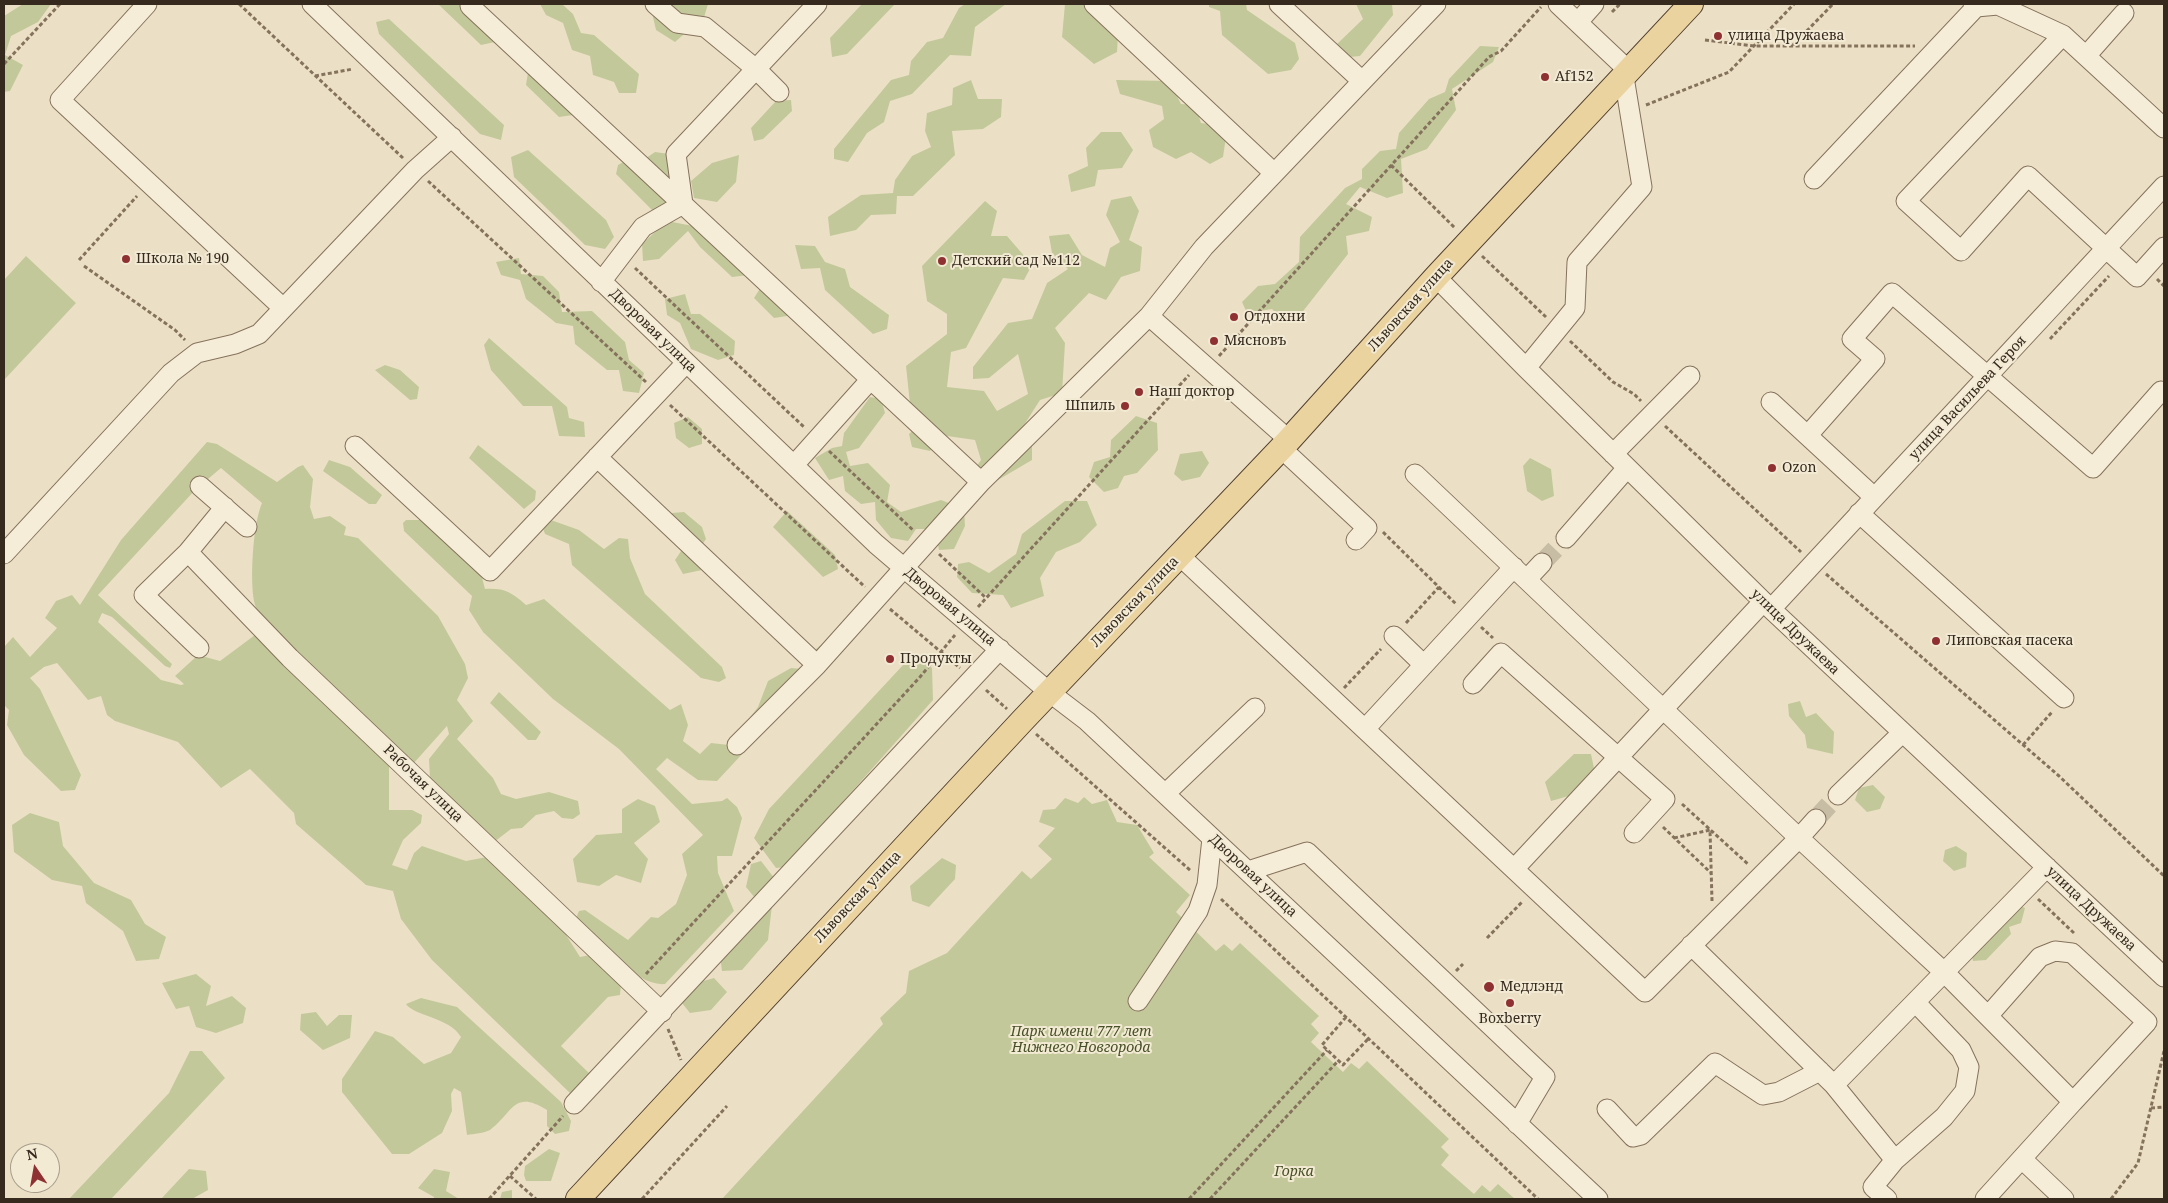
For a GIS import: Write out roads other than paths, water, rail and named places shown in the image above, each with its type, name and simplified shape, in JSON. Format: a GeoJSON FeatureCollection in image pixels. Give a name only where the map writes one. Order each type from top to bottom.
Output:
{"type":"FeatureCollection","features":[{"type":"Feature","properties":{"kind":"main road","name":"Львовская улица"},"geometry":{"type":"LineString","coordinates":[[578,1199],[1049,692],[1285,444],[1436,277],[1691,4]]}},
{"type":"Feature","properties":{"kind":"street"},"geometry":{"type":"LineString","coordinates":[[147,4],[60,100],[283,308]]}},
{"type":"Feature","properties":{"kind":"street","name":"Дворовая улица"},"geometry":{"type":"LineString","coordinates":[[312,4],[876,544],[1049,692],[1087,721],[1598,1199]]}},
{"type":"Feature","properties":{"kind":"street"},"geometry":{"type":"LineString","coordinates":[[655,4],[677,23],[705,27],[756,69],[780,92]]}},
{"type":"Feature","properties":{"kind":"street"},"geometry":{"type":"LineString","coordinates":[[683,204],[676,154],[817,4]]}},
{"type":"Feature","properties":{"kind":"street"},"geometry":{"type":"LineString","coordinates":[[1094,4],[1274,173]]}},
{"type":"Feature","properties":{"kind":"street"},"geometry":{"type":"LineString","coordinates":[[1280,4],[1362,81]]}},
{"type":"Feature","properties":{"kind":"street"},"geometry":{"type":"LineString","coordinates":[[737,745],[817,665],[877,599],[903,567],[982,482],[1150,316],[1204,247],[1436,4]]}},
{"type":"Feature","properties":{"kind":"street"},"geometry":{"type":"LineString","coordinates":[[1526,368],[1575,308],[1577,262],[1642,187],[1629,111],[1626,74],[1578,22],[1558,4]]}},
{"type":"Feature","properties":{"kind":"street"},"geometry":{"type":"LineString","coordinates":[[1578,22],[1594,4]]}},
{"type":"Feature","properties":{"kind":"street"},"geometry":{"type":"LineString","coordinates":[[1814,179],[1940,46],[1975,6],[1998,5],[2063,35],[2164,128]]}},
{"type":"Feature","properties":{"kind":"street"},"geometry":{"type":"LineString","coordinates":[[470,6],[982,482]]}},
{"type":"Feature","properties":{"kind":"street"},"geometry":{"type":"LineString","coordinates":[[2086,56],[2124,13]]}},
{"type":"Feature","properties":{"kind":"street"},"geometry":{"type":"LineString","coordinates":[[2063,35],[1906,201],[1961,251],[2028,176],[2137,277],[2164,247]]}},
{"type":"Feature","properties":{"kind":"street"},"geometry":{"type":"LineString","coordinates":[[4,554],[171,373],[197,353],[235,344],[259,334],[415,170],[452,137]]}},
{"type":"Feature","properties":{"kind":"street","name":"улица Васильева Героя"},"geometry":{"type":"LineString","coordinates":[[1515,868],[1663,710],[1767,605],[1813,563],[2162,192]]}},
{"type":"Feature","properties":{"kind":"street"},"geometry":{"type":"LineString","coordinates":[[601,282],[643,227],[683,204]]}},
{"type":"Feature","properties":{"kind":"street","name":"улица Дружаева"},"geometry":{"type":"LineString","coordinates":[[1436,277],[1767,605],[1902,734],[2164,977]]}},
{"type":"Feature","properties":{"kind":"street"},"geometry":{"type":"LineString","coordinates":[[1808,435],[1875,359],[1852,339],[1892,293],[2093,468],[2161,391]]}},
{"type":"Feature","properties":{"kind":"street"},"geometry":{"type":"LineString","coordinates":[[1150,316],[1205,365],[1285,444],[1362,534]]}},
{"type":"Feature","properties":{"kind":"street"},"geometry":{"type":"LineString","coordinates":[[355,446],[490,571],[686,362]]}},
{"type":"Feature","properties":{"kind":"street"},"geometry":{"type":"LineString","coordinates":[[1613,454],[1690,376]]}},
{"type":"Feature","properties":{"kind":"street"},"geometry":{"type":"LineString","coordinates":[[794,465],[871,379]]}},
{"type":"Feature","properties":{"kind":"street"},"geometry":{"type":"LineString","coordinates":[[1771,402],[1874,497]]}},
{"type":"Feature","properties":{"kind":"street"},"geometry":{"type":"LineString","coordinates":[[597,458],[817,665]]}},
{"type":"Feature","properties":{"kind":"street"},"geometry":{"type":"LineString","coordinates":[[1566,538],[1627,468]]}},
{"type":"Feature","properties":{"kind":"street"},"geometry":{"type":"LineString","coordinates":[[1415,474],[1799,838],[1945,972],[2073,1102]]}},
{"type":"Feature","properties":{"kind":"street"},"geometry":{"type":"LineString","coordinates":[[200,486],[247,527]]}},
{"type":"Feature","properties":{"kind":"street"},"geometry":{"type":"LineString","coordinates":[[199,648],[144,595],[188,552],[225,508]]}},
{"type":"Feature","properties":{"kind":"street"},"geometry":{"type":"LineString","coordinates":[[1859,513],[2064,698]]}},
{"type":"Feature","properties":{"kind":"street","name":"Рабочая улица"},"geometry":{"type":"LineString","coordinates":[[188,552],[290,658],[662,1012]]}},
{"type":"Feature","properties":{"kind":"street"},"geometry":{"type":"LineString","coordinates":[[1179,556],[1515,868],[1645,992],[1816,819]]}},
{"type":"Feature","properties":{"kind":"street"},"geometry":{"type":"LineString","coordinates":[[1365,729],[1468,616],[1521,573],[1542,563]]}},
{"type":"Feature","properties":{"kind":"street"},"geometry":{"type":"LineString","coordinates":[[1394,636],[1424,664]]}},
{"type":"Feature","properties":{"kind":"street"},"geometry":{"type":"LineString","coordinates":[[574,1104],[1000,649]]}},
{"type":"Feature","properties":{"kind":"street"},"geometry":{"type":"LineString","coordinates":[[1473,684],[1501,653],[1619,756],[1665,799],[1634,833]]}},
{"type":"Feature","properties":{"kind":"street"},"geometry":{"type":"LineString","coordinates":[[1165,794],[1255,708]]}},
{"type":"Feature","properties":{"kind":"street"},"geometry":{"type":"LineString","coordinates":[[1838,795],[1902,734]]}},
{"type":"Feature","properties":{"kind":"street"},"geometry":{"type":"LineString","coordinates":[[1138,1001],[1198,910],[1207,885],[1212,838]]}},
{"type":"Feature","properties":{"kind":"street"},"geometry":{"type":"LineString","coordinates":[[1248,871],[1307,852],[1545,1077],[1517,1124]]}},
{"type":"Feature","properties":{"kind":"street"},"geometry":{"type":"LineString","coordinates":[[1834,1085],[2047,867]]}},
{"type":"Feature","properties":{"kind":"street"},"geometry":{"type":"LineString","coordinates":[[1691,945],[1834,1085],[1895,1160]]}},
{"type":"Feature","properties":{"kind":"street"},"geometry":{"type":"LineString","coordinates":[[1985,1199],[2147,1022],[2072,953],[2055,951],[2040,957],[1988,1016]]}},
{"type":"Feature","properties":{"kind":"street"},"geometry":{"type":"LineString","coordinates":[[1874,1195],[1895,1160],[1944,1117],[1965,1091],[1969,1068],[1961,1050],[1916,1002]]}},
{"type":"Feature","properties":{"kind":"street"},"geometry":{"type":"LineString","coordinates":[[1606,1109],[1633,1137],[1641,1135],[1714,1064],[1763,1095],[1779,1092],[1820,1071]]}},
{"type":"Feature","properties":{"kind":"street"},"geometry":{"type":"LineString","coordinates":[[2022,1159],[2064,1199]]}},
{"type":"Feature","properties":{"kind":"tunnel"},"geometry":{"type":"LineString","coordinates":[[1542,563],[1566,538]]}},
{"type":"Feature","properties":{"kind":"tunnel"},"geometry":{"type":"LineString","coordinates":[[1816,819],[1838,795]]}},
{"type":"Feature","properties":{"kind":"place","name":"улица Дружаева"},"geometry":{"type":"Point","coordinates":[1718,36]}},
{"type":"Feature","properties":{"kind":"place","name":"Af152"},"geometry":{"type":"Point","coordinates":[1545,77]}},
{"type":"Feature","properties":{"kind":"place","name":"Школа № 190"},"geometry":{"type":"Point","coordinates":[126,259]}},
{"type":"Feature","properties":{"kind":"place","name":"Детский сад №112"},"geometry":{"type":"Point","coordinates":[942,261]}},
{"type":"Feature","properties":{"kind":"place","name":"Отдохни"},"geometry":{"type":"Point","coordinates":[1234,317]}},
{"type":"Feature","properties":{"kind":"place","name":"Мясновъ"},"geometry":{"type":"Point","coordinates":[1214,341]}},
{"type":"Feature","properties":{"kind":"place","name":"Наш доктор"},"geometry":{"type":"Point","coordinates":[1139,392]}},
{"type":"Feature","properties":{"kind":"place","name":"Шпиль"},"geometry":{"type":"Point","coordinates":[1125,406]}},
{"type":"Feature","properties":{"kind":"place","name":"Ozon"},"geometry":{"type":"Point","coordinates":[1772,468]}},
{"type":"Feature","properties":{"kind":"place","name":"Липовская пасека"},"geometry":{"type":"Point","coordinates":[1936,641]}},
{"type":"Feature","properties":{"kind":"place","name":"Продукты"},"geometry":{"type":"Point","coordinates":[890,659]}},
{"type":"Feature","properties":{"kind":"place","name":"Медлэнд"},"geometry":{"type":"Point","coordinates":[1489,987]}},
{"type":"Feature","properties":{"kind":"place","name":"Boxberry"},"geometry":{"type":"Point","coordinates":[1510,1003]}},
{"type":"Feature","properties":{"kind":"park label","name":"Парк имени 777 лет Нижнего Новгорода"},"geometry":{"type":"Point","coordinates":[1081,1040]}},
{"type":"Feature","properties":{"kind":"park label","name":"Горка"},"geometry":{"type":"Point","coordinates":[1294,1172]}}]}
